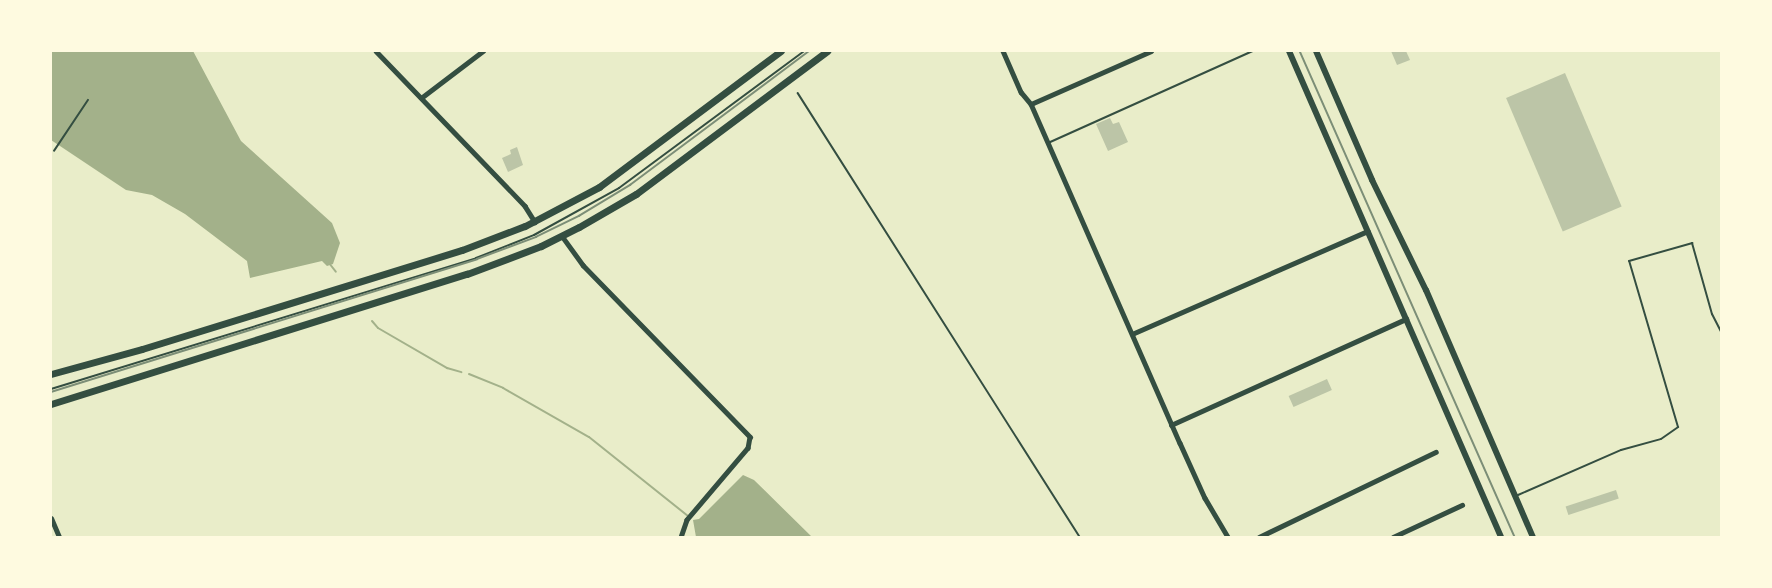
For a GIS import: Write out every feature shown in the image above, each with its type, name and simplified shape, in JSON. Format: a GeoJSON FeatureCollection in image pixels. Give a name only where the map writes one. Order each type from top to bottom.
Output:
{"type":"FeatureCollection","features":[{"type":"Feature","properties":{"kind":"main road"},"geometry":{"type":"LineString","coordinates":[[51,374],[142,349],[462,250],[535,222],[599,187],[781,51]]}},
{"type":"Feature","properties":{"kind":"main road"},"geometry":{"type":"LineString","coordinates":[[51,404],[476,270],[562,236],[636,194],[827,51]]}},
{"type":"Feature","properties":{"kind":"main road"},"geometry":{"type":"LineString","coordinates":[[1289,51],[1501,537]]}},
{"type":"Feature","properties":{"kind":"main road"},"geometry":{"type":"LineString","coordinates":[[1316,51],[1372,180],[1426,290],[1533,537]]}},
{"type":"Feature","properties":{"kind":"street"},"geometry":{"type":"LineString","coordinates":[[375,51],[519,199],[535,222]]}},
{"type":"Feature","properties":{"kind":"street"},"geometry":{"type":"LineString","coordinates":[[421,98],[483,51]]}},
{"type":"Feature","properties":{"kind":"street"},"geometry":{"type":"LineString","coordinates":[[1003,51],[1021,92],[1031,104],[1171,425],[1205,498],[1228,537]]}},
{"type":"Feature","properties":{"kind":"street"},"geometry":{"type":"LineString","coordinates":[[1031,104],[1151,51]]}},
{"type":"Feature","properties":{"kind":"street"},"geometry":{"type":"LineString","coordinates":[[1132,334],[1368,231]]}},
{"type":"Feature","properties":{"kind":"street"},"geometry":{"type":"LineString","coordinates":[[562,236],[577,258],[750,437],[748,448],[687,520],[681,537]]}},
{"type":"Feature","properties":{"kind":"street"},"geometry":{"type":"LineString","coordinates":[[1171,425],[1406,319]]}},
{"type":"Feature","properties":{"kind":"street"},"geometry":{"type":"LineString","coordinates":[[1259,537],[1436,452]]}},
{"type":"Feature","properties":{"kind":"street"},"geometry":{"type":"LineString","coordinates":[[1393,537],[1462,505]]}},
{"type":"Feature","properties":{"kind":"street"},"geometry":{"type":"LineString","coordinates":[[51,518],[59,537]]}},
{"type":"Feature","properties":{"kind":"lane"},"geometry":{"type":"LineString","coordinates":[[51,389],[455,264],[525,239],[578,214],[619,189],[804,51]]}},
{"type":"Feature","properties":{"kind":"lane"},"geometry":{"type":"LineString","coordinates":[[1047,143],[1253,51]]}},
{"type":"Feature","properties":{"kind":"lane"},"geometry":{"type":"LineString","coordinates":[[1515,496],[1628,447],[1661,440],[1678,427],[1629,261],[1692,243],[1712,314],[1721,332]]}},
{"type":"Feature","properties":{"kind":"path"},"geometry":{"type":"LineString","coordinates":[[798,93],[894,240],[1080,537]]}},
{"type":"Feature","properties":{"kind":"path"},"geometry":{"type":"LineString","coordinates":[[54,151],[88,100]]}},
{"type":"Feature","properties":{"kind":"shaded area"},"geometry":{"type":"Polygon","coordinates":[[[51,51],[193,51],[241,141],[332,223],[340,243],[333,264],[327,266],[322,261],[250,278],[247,261],[185,214],[152,195],[126,190],[51,140],[51,51]]]}},
{"type":"Feature","properties":{"kind":"shaded area"},"geometry":{"type":"Polygon","coordinates":[[[743,475],[754,480],[812,537],[696,537],[693,520],[699,519],[743,475]]]}},
{"type":"Feature","properties":{"kind":"building"},"geometry":{"type":"Polygon","coordinates":[[[1391,51],[1406,51],[1410,60],[1397,65],[1391,51]]]}},
{"type":"Feature","properties":{"kind":"building"},"geometry":{"type":"Polygon","coordinates":[[[1565,73],[1622,206],[1563,231],[1506,98],[1565,73]]]}},
{"type":"Feature","properties":{"kind":"building"},"geometry":{"type":"Polygon","coordinates":[[[1110,118],[1113,124],[1119,122],[1128,142],[1108,151],[1096,124],[1110,118]]]}},
{"type":"Feature","properties":{"kind":"building"},"geometry":{"type":"Polygon","coordinates":[[[517,147],[523,165],[508,172],[502,158],[511,154],[510,150],[517,147]]]}},
{"type":"Feature","properties":{"kind":"building"},"geometry":{"type":"Polygon","coordinates":[[[1327,379],[1332,390],[1294,407],[1289,396],[1327,379]]]}},
{"type":"Feature","properties":{"kind":"building"},"geometry":{"type":"Polygon","coordinates":[[[1616,490],[1619,499],[1568,515],[1566,506],[1616,490]]]}},
{"type":"Feature","properties":{"kind":"waterway"},"geometry":{"type":"LineString","coordinates":[[329,263],[336,272]]}},
{"type":"Feature","properties":{"kind":"waterway"},"geometry":{"type":"LineString","coordinates":[[372,321],[378,328],[447,368],[461,372]]}},
{"type":"Feature","properties":{"kind":"waterway"},"geometry":{"type":"LineString","coordinates":[[469,374],[503,388],[589,437],[688,516]]}},
{"type":"Feature","properties":{"kind":"tram line"},"geometry":{"type":"LineString","coordinates":[[51,392],[477,259],[536,237],[579,216],[630,185],[809,51]]}},
{"type":"Feature","properties":{"kind":"tram line"},"geometry":{"type":"LineString","coordinates":[[1300,51],[1515,537]]}}]}
